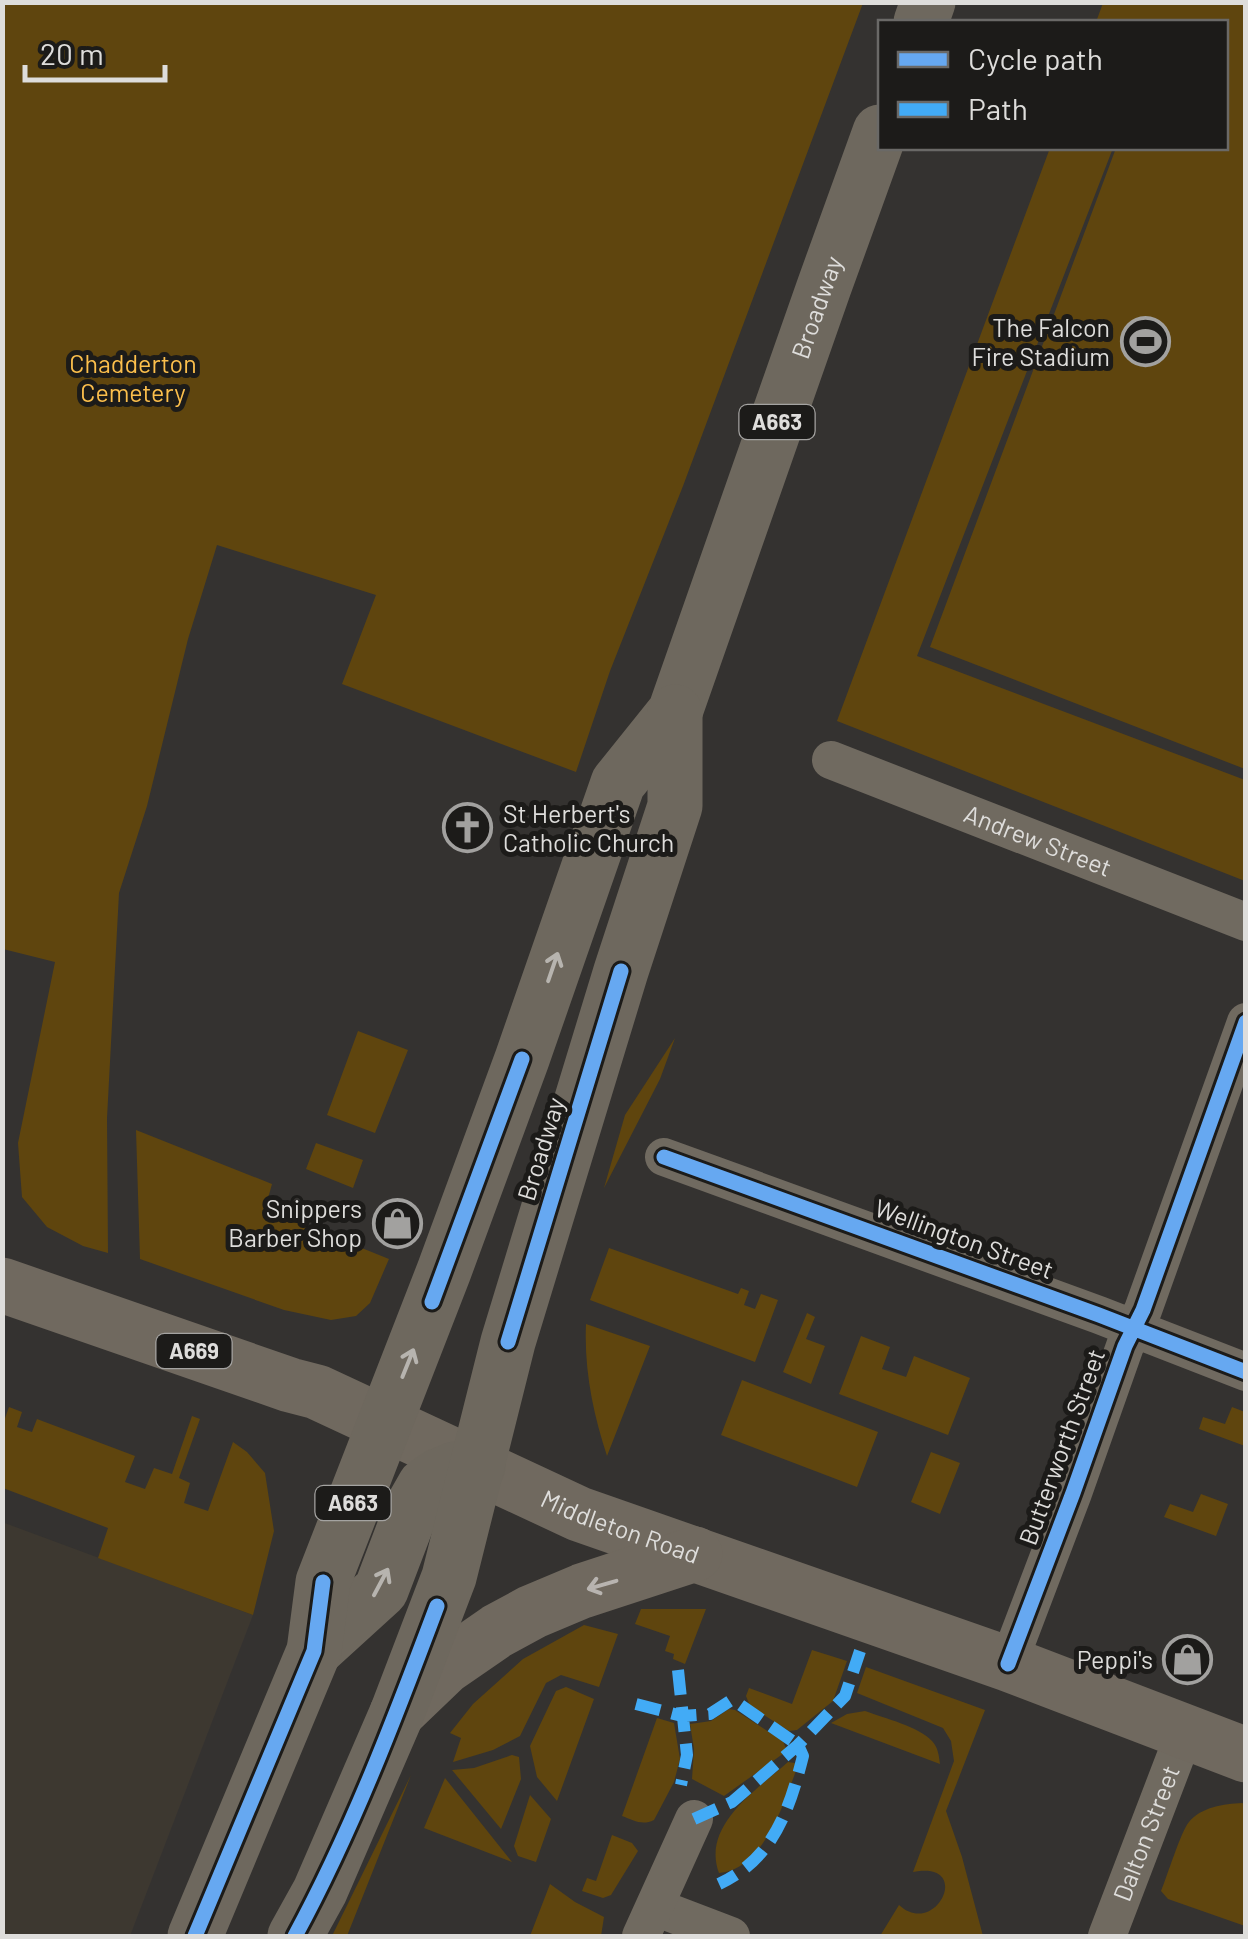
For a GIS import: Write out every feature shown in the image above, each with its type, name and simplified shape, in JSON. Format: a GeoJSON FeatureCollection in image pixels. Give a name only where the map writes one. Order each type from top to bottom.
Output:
{"type":"FeatureCollection","features":[{"type":"Feature","properties":{"kind":"highway","name":"Broadway"},"geometry":{"type":"LineString","coordinates":[[196,1936],[314,1651],[323,1582],[457,1236],[618,784],[675,712],[878,138]]}},
{"type":"Feature","properties":{"kind":"highway","name":"Broadway"},"geometry":{"type":"LineString","coordinates":[[295,1936],[320,1891],[397,1713],[448,1577],[508,1342],[620,971],[675,806],[675,712]]}},
{"type":"Feature","properties":{"kind":"highway"},"geometry":{"type":"LineString","coordinates":[[314,1651],[381,1590],[424,1485],[455,1469],[478,1466]]}},
{"type":"Feature","properties":{"kind":"main road","name":"Middleton Road"},"geometry":{"type":"LineString","coordinates":[[2,1284],[317,1392],[579,1514],[1008,1664],[1246,1756]]}},
{"type":"Feature","properties":{"kind":"main road"},"geometry":{"type":"LineString","coordinates":[[397,1713],[445,1667],[532,1612],[582,1591],[695,1554]]}},
{"type":"Feature","properties":{"kind":"street","name":"Andrew Street"},"geometry":{"type":"LineString","coordinates":[[831,760],[1246,922]]}},
{"type":"Feature","properties":{"kind":"street","name":"Butterworth Street"},"geometry":{"type":"LineString","coordinates":[[1008,1664],[1246,1022]]}},
{"type":"Feature","properties":{"kind":"street","name":"Wellington Street"},"geometry":{"type":"LineString","coordinates":[[664,1156],[1246,1372]]}},
{"type":"Feature","properties":{"kind":"street","name":"Dalton Street"},"geometry":{"type":"LineString","coordinates":[[1107,1936],[1185,1732]]}},
{"type":"Feature","properties":{"kind":"street"},"geometry":{"type":"LineString","coordinates":[[694,1820],[648,1922],[732,1936]]}},
{"type":"Feature","properties":{"kind":"shaded area"},"geometry":{"type":"Polygon","coordinates":[[[2,1522],[253,1615],[130,1936],[3,1936],[2,1522]]]}},
{"type":"Feature","properties":{"kind":"green space","name":"Chadderton Cemetery"},"geometry":{"type":"Polygon","coordinates":[[[3,2],[863,3],[610,671],[576,772],[342,684],[376,595],[217,545],[188,639],[147,806],[119,893],[107,1118],[108,1253],[83,1246],[47,1227],[22,1197],[18,1143],[55,962],[3,949],[3,2]]]}},
{"type":"Feature","properties":{"kind":"green space","name":"The Falcon Fire Stadium"},"geometry":{"type":"Polygon","coordinates":[[[1103,3],[1245,3],[1245,769],[930,647],[1115,150],[1228,150],[1228,20],[1097,20],[1103,3]]]}},
{"type":"Feature","properties":{"kind":"green space"},"geometry":{"type":"Polygon","coordinates":[[[1049,150],[1112,150],[917,656],[1245,780],[1245,881],[837,721],[1049,150]]]}},
{"type":"Feature","properties":{"kind":"green space"},"geometry":{"type":"Polygon","coordinates":[[[358,1031],[408,1050],[375,1133],[327,1115],[358,1031]]]}},
{"type":"Feature","properties":{"kind":"green space"},"geometry":{"type":"Polygon","coordinates":[[[675,1038],[660,1079],[604,1188],[625,1115],[675,1038]]]}},
{"type":"Feature","properties":{"kind":"green space"},"geometry":{"type":"Polygon","coordinates":[[[136,1130],[272,1184],[265,1209],[389,1259],[370,1303],[356,1316],[331,1320],[284,1310],[140,1259],[136,1130]]]}},
{"type":"Feature","properties":{"kind":"green space"},"geometry":{"type":"Polygon","coordinates":[[[316,1143],[363,1160],[353,1188],[306,1169],[316,1143]]]}},
{"type":"Feature","properties":{"kind":"green space"},"geometry":{"type":"Polygon","coordinates":[[[609,1248],[738,1294],[741,1288],[749,1291],[744,1305],[755,1309],[761,1294],[778,1300],[755,1362],[590,1300],[609,1248]]]}},
{"type":"Feature","properties":{"kind":"green space"},"geometry":{"type":"Polygon","coordinates":[[[807,1313],[815,1317],[806,1339],[825,1346],[811,1384],[783,1372],[807,1313]]]}},
{"type":"Feature","properties":{"kind":"green space"},"geometry":{"type":"Polygon","coordinates":[[[586,1324],[650,1346],[607,1456],[590,1391],[586,1324]]]}},
{"type":"Feature","properties":{"kind":"green space"},"geometry":{"type":"Polygon","coordinates":[[[861,1336],[890,1347],[882,1369],[906,1377],[914,1356],[970,1378],[948,1435],[839,1394],[861,1336]]]}},
{"type":"Feature","properties":{"kind":"green space"},"geometry":{"type":"Polygon","coordinates":[[[742,1380],[878,1432],[857,1487],[721,1435],[742,1380]]]}},
{"type":"Feature","properties":{"kind":"green space"},"geometry":{"type":"Polygon","coordinates":[[[9,1407],[22,1412],[17,1427],[32,1432],[37,1419],[135,1456],[125,1482],[145,1489],[154,1468],[172,1474],[192,1416],[200,1419],[179,1478],[190,1483],[184,1503],[208,1511],[233,1442],[247,1452],[265,1473],[274,1531],[253,1615],[98,1558],[108,1528],[3,1488],[3,1424],[9,1407]]]}},
{"type":"Feature","properties":{"kind":"green space"},"geometry":{"type":"Polygon","coordinates":[[[1232,1407],[1245,1412],[1245,1446],[1199,1429],[1203,1417],[1225,1424],[1232,1407]]]}},
{"type":"Feature","properties":{"kind":"green space"},"geometry":{"type":"Polygon","coordinates":[[[931,1452],[960,1463],[940,1514],[911,1502],[931,1452]]]}},
{"type":"Feature","properties":{"kind":"green space"},"geometry":{"type":"Polygon","coordinates":[[[1201,1494],[1228,1504],[1216,1536],[1164,1517],[1170,1504],[1193,1512],[1201,1494]]]}},
{"type":"Feature","properties":{"kind":"green space"},"geometry":{"type":"Polygon","coordinates":[[[641,1609],[706,1609],[685,1664],[665,1651],[670,1636],[635,1624],[641,1609]]]}},
{"type":"Feature","properties":{"kind":"green space"},"geometry":{"type":"Polygon","coordinates":[[[584,1625],[618,1634],[599,1687],[561,1675],[546,1683],[520,1736],[493,1750],[453,1762],[461,1738],[450,1733],[473,1704],[523,1659],[584,1625]]]}},
{"type":"Feature","properties":{"kind":"green space"},"geometry":{"type":"Polygon","coordinates":[[[812,1650],[847,1661],[833,1701],[797,1730],[789,1731],[750,1706],[746,1696],[749,1688],[792,1704],[812,1650]]]}},
{"type":"Feature","properties":{"kind":"green space"},"geometry":{"type":"Polygon","coordinates":[[[866,1667],[985,1710],[946,1811],[983,1936],[880,1936],[899,1905],[913,1913],[925,1912],[943,1897],[942,1877],[931,1871],[913,1872],[954,1761],[951,1741],[943,1728],[857,1693],[866,1667]]]}},
{"type":"Feature","properties":{"kind":"green space"},"geometry":{"type":"Polygon","coordinates":[[[566,1687],[594,1699],[557,1801],[537,1777],[530,1746],[556,1691],[566,1687]]]}},
{"type":"Feature","properties":{"kind":"green space"},"geometry":{"type":"Polygon","coordinates":[[[729,1709],[783,1741],[787,1751],[724,1796],[692,1779],[694,1749],[690,1724],[711,1721],[729,1709]]]}},
{"type":"Feature","properties":{"kind":"green space"},"geometry":{"type":"Polygon","coordinates":[[[865,1711],[919,1731],[936,1746],[940,1764],[831,1723],[847,1714],[865,1711]]]}},
{"type":"Feature","properties":{"kind":"green space"},"geometry":{"type":"Polygon","coordinates":[[[657,1718],[674,1723],[680,1759],[674,1782],[654,1820],[642,1822],[622,1816],[657,1718]]]}},
{"type":"Feature","properties":{"kind":"green space"},"geometry":{"type":"Polygon","coordinates":[[[512,1755],[519,1757],[521,1779],[501,1829],[452,1770],[474,1768],[512,1755]]]}},
{"type":"Feature","properties":{"kind":"green space"},"geometry":{"type":"Polygon","coordinates":[[[788,1762],[795,1763],[797,1768],[770,1832],[748,1860],[719,1873],[718,1839],[725,1824],[748,1796],[788,1762]]]}},
{"type":"Feature","properties":{"kind":"green space"},"geometry":{"type":"Polygon","coordinates":[[[411,1775],[347,1936],[332,1936],[411,1775]]]}},
{"type":"Feature","properties":{"kind":"green space"},"geometry":{"type":"Polygon","coordinates":[[[445,1778],[512,1862],[424,1828],[445,1778]]]}},
{"type":"Feature","properties":{"kind":"green space"},"geometry":{"type":"Polygon","coordinates":[[[530,1795],[551,1819],[536,1862],[518,1856],[514,1846],[530,1795]]]}},
{"type":"Feature","properties":{"kind":"green space"},"geometry":{"type":"Polygon","coordinates":[[[1246,1805],[1245,1926],[1168,1899],[1161,1891],[1189,1822],[1206,1810],[1246,1805]]]}},
{"type":"Feature","properties":{"kind":"green space"},"geometry":{"type":"Polygon","coordinates":[[[612,1835],[632,1843],[638,1851],[611,1895],[603,1898],[582,1891],[587,1878],[596,1881],[612,1835]]]}},
{"type":"Feature","properties":{"kind":"green space"},"geometry":{"type":"Polygon","coordinates":[[[550,1884],[604,1917],[601,1936],[530,1936],[550,1884]]]}},
{"type":"Feature","properties":{"kind":"marked path"},"geometry":{"type":"LineString","coordinates":[[694,1819],[732,1802],[798,1745],[845,1696],[860,1651]]}},
{"type":"Feature","properties":{"kind":"marked path"},"geometry":{"type":"LineString","coordinates":[[678,1670],[687,1755],[681,1785]]}},
{"type":"Feature","properties":{"kind":"marked path"},"geometry":{"type":"LineString","coordinates":[[636,1704],[682,1716],[710,1714],[730,1701],[798,1745],[803,1756],[792,1796],[776,1831],[753,1861],[719,1884]]}},
{"type":"Feature","properties":{"kind":"cycle path"},"geometry":{"type":"LineString","coordinates":[[508,1342],[621,971]]}},
{"type":"Feature","properties":{"kind":"cycle path"},"geometry":{"type":"LineString","coordinates":[[1008,1664],[1125,1346],[1143,1310],[1246,1022]]}},
{"type":"Feature","properties":{"kind":"cycle path"},"geometry":{"type":"LineString","coordinates":[[432,1302],[522,1059]]}},
{"type":"Feature","properties":{"kind":"cycle path"},"geometry":{"type":"LineString","coordinates":[[664,1157],[1246,1372]]}},
{"type":"Feature","properties":{"kind":"cycle path"},"geometry":{"type":"LineString","coordinates":[[195,1936],[314,1651],[323,1582]]}},
{"type":"Feature","properties":{"kind":"cycle path"},"geometry":{"type":"LineString","coordinates":[[295,1936],[354,1815],[437,1606]]}},
{"type":"Feature","properties":{"kind":"place","name":"The Falcon Fire Stadium"},"geometry":{"type":"Point","coordinates":[1145,342]}},
{"type":"Feature","properties":{"kind":"place","name":"St Herbert's Catholic Church"},"geometry":{"type":"Point","coordinates":[468,828]}},
{"type":"Feature","properties":{"kind":"place","name":"Snippers Barber Shop"},"geometry":{"type":"Point","coordinates":[397,1223]}},
{"type":"Feature","properties":{"kind":"place","name":"Peppi's"},"geometry":{"type":"Point","coordinates":[1188,1660]}}]}
